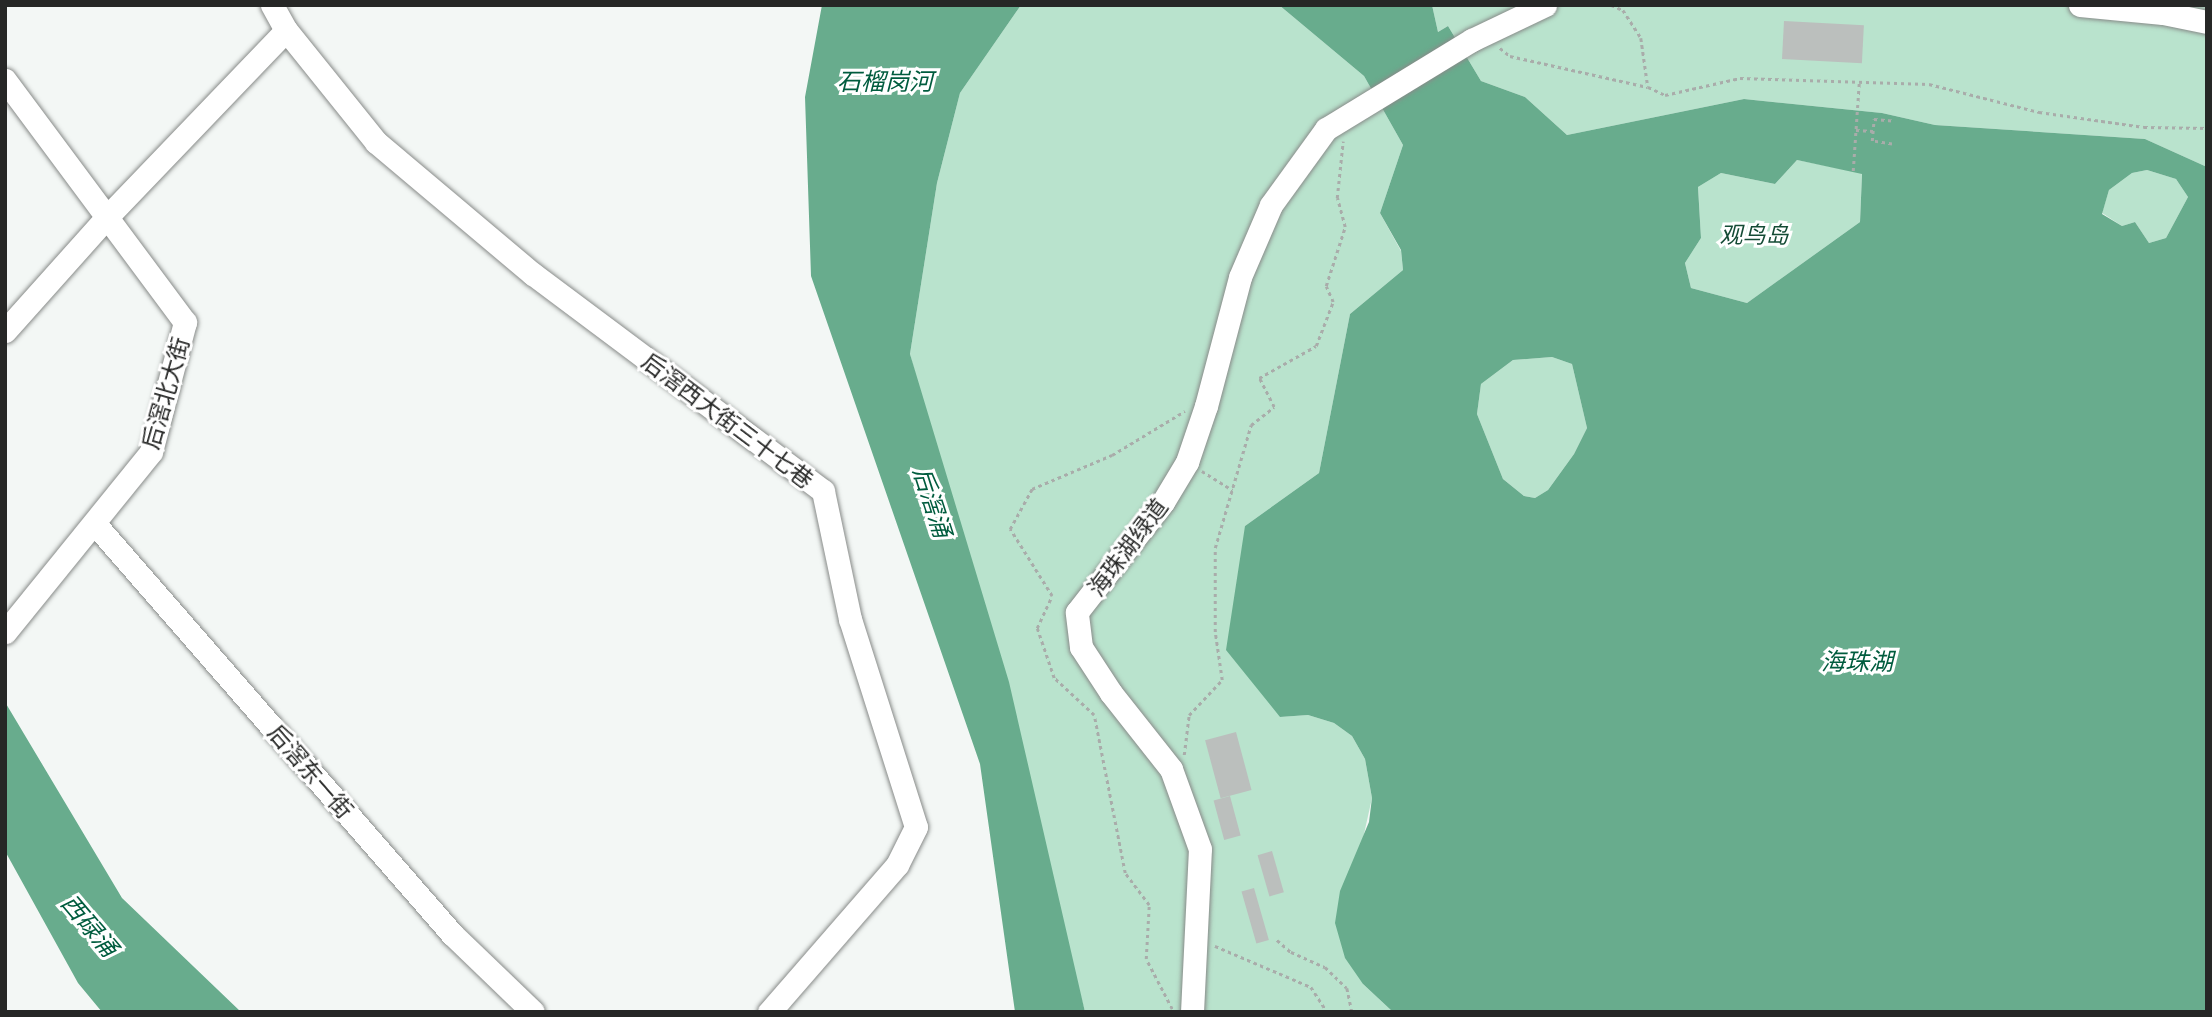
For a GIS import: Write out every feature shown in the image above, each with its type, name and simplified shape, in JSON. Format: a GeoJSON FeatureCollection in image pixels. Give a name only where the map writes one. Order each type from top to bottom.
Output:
{"type":"FeatureCollection","features":[{"type":"Feature","properties":{"kind":"street","name":"后滘西大街三十七巷"},"geometry":{"type":"LineString","coordinates":[[272,5],[286,30],[376,142],[533,274],[823,491],[850,620],[916,827],[897,866],[769,1012]]}},
{"type":"Feature","properties":{"kind":"street"},"geometry":{"type":"LineString","coordinates":[[1478,37],[1545,5]]}},
{"type":"Feature","properties":{"kind":"street"},"geometry":{"type":"LineString","coordinates":[[2080,5],[2163,13],[2207,22]]}},
{"type":"Feature","properties":{"kind":"street"},"geometry":{"type":"LineString","coordinates":[[5,331],[106,218],[286,30]]}},
{"type":"Feature","properties":{"kind":"street","name":"海珠湖绿道"},"geometry":{"type":"LineString","coordinates":[[1192,1012],[1200,849],[1171,769],[1111,693],[1082,647],[1077,612],[1163,502],[1187,462],[1206,407],[1240,277],[1271,205],[1326,130],[1366,103],[1478,37]]}},
{"type":"Feature","properties":{"kind":"street","name":"后滘北大街"},"geometry":{"type":"LineString","coordinates":[[5,80],[185,321],[151,452],[5,632]]}},
{"type":"Feature","properties":{"kind":"street","name":"后滘东一街"},"geometry":{"type":"LineString","coordinates":[[95,524],[452,934],[533,1012]]}},
{"type":"Feature","properties":{"kind":"path"},"geometry":{"type":"LineString","coordinates":[[1611,5],[1623,10],[1641,38],[1648,87]]}},
{"type":"Feature","properties":{"kind":"path"},"geometry":{"type":"LineString","coordinates":[[1478,37],[1510,56],[1648,87],[1665,95],[1740,78],[1929,84],[2039,112],[2144,127],[2207,128]]}},
{"type":"Feature","properties":{"kind":"path"},"geometry":{"type":"LineString","coordinates":[[1853,171],[1859,82]]}},
{"type":"Feature","properties":{"kind":"path"},"geometry":{"type":"LineString","coordinates":[[1171,769],[1185,755],[1189,715],[1222,680],[1215,632],[1215,548],[1251,425],[1274,407],[1259,379],[1316,346],[1333,302],[1326,286],[1345,228],[1337,198],[1345,117]]}},
{"type":"Feature","properties":{"kind":"path"},"geometry":{"type":"LineString","coordinates":[[1892,144],[1872,141],[1874,119],[1895,121]]}},
{"type":"Feature","properties":{"kind":"path"},"geometry":{"type":"LineString","coordinates":[[1856,130],[1873,131]]}},
{"type":"Feature","properties":{"kind":"path"},"geometry":{"type":"LineString","coordinates":[[1187,462],[1232,490]]}},
{"type":"Feature","properties":{"kind":"path"},"geometry":{"type":"LineString","coordinates":[[1196,938],[1311,987],[1327,1012]]}},
{"type":"Feature","properties":{"kind":"path"},"geometry":{"type":"LineString","coordinates":[[1278,940],[1291,952],[1325,967],[1347,988],[1352,1012]]}},
{"type":"Feature","properties":{"kind":"green space"},"geometry":{"type":"Polygon","coordinates":[[[1021,5],[1279,5],[1364,76],[1403,145],[1380,213],[1401,251],[1403,270],[1350,314],[1319,473],[1245,526],[1280,717],[1308,715],[1334,723],[1352,736],[1365,759],[1372,798],[1362,843],[1363,984],[1393,1012],[1085,1012],[910,354],[937,183],[960,93],[1021,5]]]}},
{"type":"Feature","properties":{"kind":"green space"},"geometry":{"type":"Polygon","coordinates":[[[1432,5],[2207,5],[2207,167],[2145,139],[1935,125],[1882,113],[1744,99],[1567,135],[1525,97],[1481,81],[1448,26],[1438,32],[1432,5]]]}},
{"type":"Feature","properties":{"kind":"green space","name":"观鸟岛"},"geometry":{"type":"Polygon","coordinates":[[[1797,160],[1862,173],[1860,222],[1747,303],[1691,288],[1685,263],[1701,238],[1698,187],[1721,173],[1775,184],[1797,160]]]}},
{"type":"Feature","properties":{"kind":"green space"},"geometry":{"type":"Polygon","coordinates":[[[2147,170],[2176,179],[2188,197],[2166,238],[2149,243],[2135,222],[2122,226],[2102,213],[2109,190],[2132,173],[2147,170]]]}},
{"type":"Feature","properties":{"kind":"green space"},"geometry":{"type":"Polygon","coordinates":[[[1552,357],[1572,364],[1587,428],[1574,454],[1548,490],[1535,498],[1524,496],[1503,479],[1477,414],[1481,384],[1513,360],[1552,357]]]}},
{"type":"Feature","properties":{"kind":"water","name":"石榴岗河"},"geometry":{"type":"Polygon","coordinates":[[[822,5],[1021,5],[960,93],[937,183],[910,354],[1009,682],[1085,1012],[1015,1012],[980,764],[811,276],[805,97],[822,5]]]}},
{"type":"Feature","properties":{"kind":"water","name":"海珠湖"},"geometry":{"type":"Polygon","coordinates":[[[1279,5],[1432,5],[1438,32],[1448,26],[1481,81],[1525,97],[1567,135],[1744,99],[1882,113],[1935,125],[2145,139],[2207,167],[2207,1012],[1393,1012],[1363,984],[1345,958],[1335,923],[1340,891],[1369,822],[1372,798],[1365,759],[1352,736],[1334,723],[1308,715],[1280,717],[1226,650],[1245,526],[1319,473],[1350,314],[1403,270],[1401,250],[1380,213],[1403,145],[1364,76],[1279,5]],[[1797,160],[1775,184],[1721,173],[1698,187],[1701,238],[1685,263],[1691,288],[1747,303],[1860,222],[1862,174],[1797,160]],[[2147,170],[2132,173],[2109,190],[2102,214],[2122,226],[2135,222],[2149,243],[2166,238],[2188,197],[2176,179],[2147,170]],[[1552,357],[1513,360],[1481,384],[1477,414],[1503,479],[1524,496],[1535,498],[1548,490],[1574,454],[1587,428],[1572,364],[1552,357]]]}},
{"type":"Feature","properties":{"kind":"water","name":"西碌涌"},"geometry":{"type":"Polygon","coordinates":[[[5,702],[122,898],[241,1012],[102,1012],[78,983],[5,851],[5,702]]]}},
{"type":"Feature","properties":{"kind":"building"},"geometry":{"type":"Polygon","coordinates":[[[1784,21],[1864,25],[1862,63],[1782,59],[1784,21]]]}},
{"type":"Feature","properties":{"kind":"building"},"geometry":{"type":"Polygon","coordinates":[[[1236,732],[1252,790],[1221,798],[1205,740],[1236,732]]]}},
{"type":"Feature","properties":{"kind":"building"},"geometry":{"type":"Polygon","coordinates":[[[1230,796],[1241,836],[1224,840],[1214,800],[1230,796]]]}},
{"type":"Feature","properties":{"kind":"building"},"geometry":{"type":"Polygon","coordinates":[[[1272,851],[1284,892],[1269,896],[1258,855],[1272,851]]]}},
{"type":"Feature","properties":{"kind":"building"},"geometry":{"type":"Polygon","coordinates":[[[1254,888],[1269,940],[1256,943],[1242,892],[1254,888]]]}},
{"type":"Feature","properties":{"kind":"water label","name":"后滘涌"},"geometry":{"type":"Point","coordinates":[933,502]}}]}
